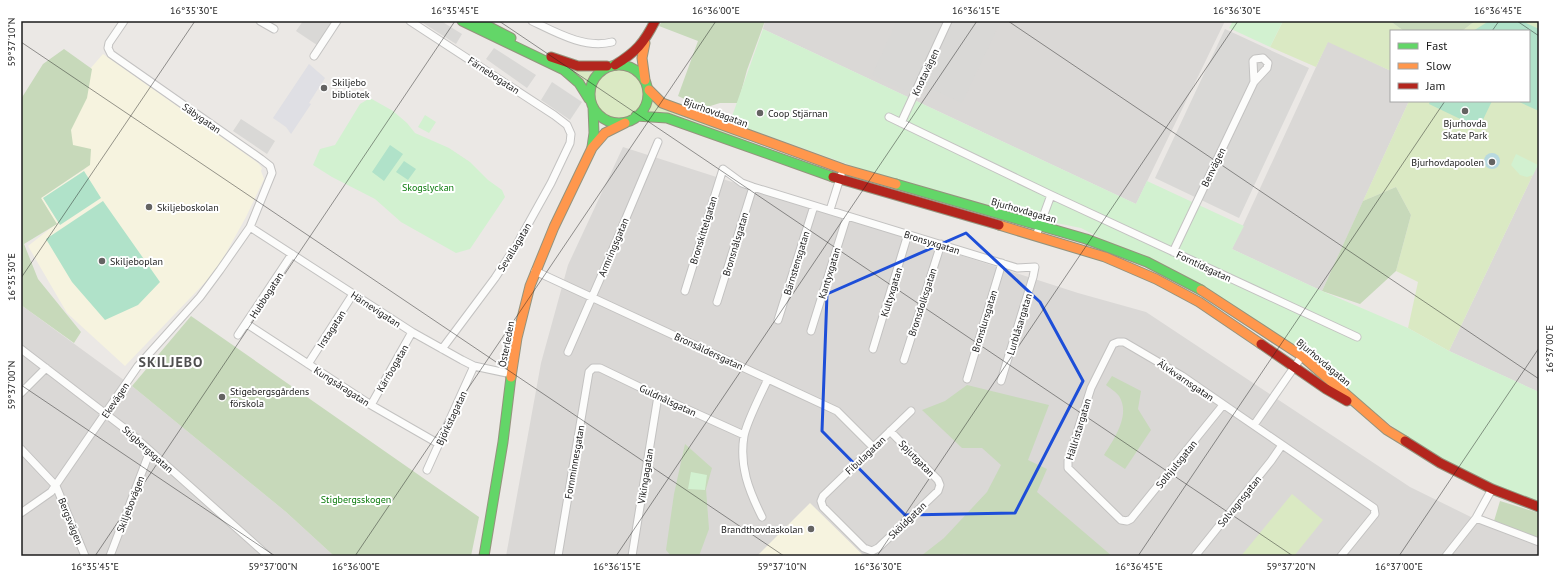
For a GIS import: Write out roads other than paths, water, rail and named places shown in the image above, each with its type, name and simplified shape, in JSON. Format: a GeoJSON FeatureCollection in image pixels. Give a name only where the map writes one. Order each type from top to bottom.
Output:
{"type":"FeatureCollection","features":[{"type":"Feature","properties":{"kind":"main road"},"geometry":{"type":"LineString","coordinates":[[462,21],[564,70],[574,77],[582,86],[591,103],[603,117],[610,121],[625,122],[644,111],[647,86],[642,58],[646,40]]}},
{"type":"Feature","properties":{"kind":"main road"},"geometry":{"type":"LineString","coordinates":[[478,21],[517,41],[573,66],[630,66],[642,76],[647,86]]}},
{"type":"Feature","properties":{"kind":"main road"},"geometry":{"type":"LineString","coordinates":[[591,103],[591,82],[595,76],[638,51],[646,40],[655,21]]}},
{"type":"Feature","properties":{"kind":"main road","name":"Bjurhovdagatan"},"geometry":{"type":"LineString","coordinates":[[647,86],[662,103],[783,148],[843,169],[1116,249],[1159,268],[1198,288],[1302,356],[1387,430],[1433,459],[1492,489],[1539,507]]}},
{"type":"Feature","properties":{"kind":"main road","name":"Österleden"},"geometry":{"type":"LineString","coordinates":[[591,103],[594,133],[592,148]]}},
{"type":"Feature","properties":{"kind":"main road","name":"Bjurhovdagatan"},"geometry":{"type":"LineString","coordinates":[[636,116],[667,118],[840,180],[1105,257],[1156,279],[1185,294],[1215,312],[1294,366],[1326,390],[1363,409]]}},
{"type":"Feature","properties":{"kind":"main road","name":"Österleden"},"geometry":{"type":"LineString","coordinates":[[484,556],[503,442],[517,338],[530,286],[554,227],[592,148],[605,133],[625,122]]}},
{"type":"Feature","properties":{"kind":"main road"},"geometry":{"type":"LineString","coordinates":[[779,158],[783,148]]}},
{"type":"Feature","properties":{"kind":"street","name":"Säbygatan"},"geometry":{"type":"LineString","coordinates":[[124,21],[108,43],[108,48],[112,54],[270,166],[272,173],[270,180],[250,227]]}},
{"type":"Feature","properties":{"kind":"street"},"geometry":{"type":"LineString","coordinates":[[260,21],[274,29]]}},
{"type":"Feature","properties":{"kind":"street"},"geometry":{"type":"LineString","coordinates":[[314,56],[338,21]]}},
{"type":"Feature","properties":{"kind":"street","name":"Färnebogatan"},"geometry":{"type":"LineString","coordinates":[[410,21],[554,115],[567,125],[571,136]]}},
{"type":"Feature","properties":{"kind":"street"},"geometry":{"type":"LineString","coordinates":[[532,21],[577,41],[602,45],[612,42]]}},
{"type":"Feature","properties":{"kind":"street","name":"Knotavägen"},"geometry":{"type":"LineString","coordinates":[[902,123],[948,21]]}},
{"type":"Feature","properties":{"kind":"street","name":"Benvägen"},"geometry":{"type":"LineString","coordinates":[[1173,252],[1254,82]]}},
{"type":"Feature","properties":{"kind":"street","name":"Forntidsgatan"},"geometry":{"type":"LineString","coordinates":[[888,117],[1051,195],[1357,337]]}},
{"type":"Feature","properties":{"kind":"street","name":"Sevallagatan"},"geometry":{"type":"LineString","coordinates":[[442,349],[495,278],[516,246],[551,183],[570,143],[571,136]]}},
{"type":"Feature","properties":{"kind":"street","name":"Armringsgatan"},"geometry":{"type":"LineString","coordinates":[[568,352],[658,142]]}},
{"type":"Feature","properties":{"kind":"street","name":"Bronsyxgatan"},"geometry":{"type":"LineString","coordinates":[[723,169],[742,183],[753,187],[1017,268],[1035,267]]}},
{"type":"Feature","properties":{"kind":"street","name":"Bronskittelgatan"},"geometry":{"type":"LineString","coordinates":[[685,291],[723,169]]}},
{"type":"Feature","properties":{"kind":"street"},"geometry":{"type":"LineString","coordinates":[[830,210],[843,169]]}},
{"type":"Feature","properties":{"kind":"street","name":"Bronsnålsgatan"},"geometry":{"type":"LineString","coordinates":[[717,302],[753,187]]}},
{"type":"Feature","properties":{"kind":"street"},"geometry":{"type":"LineString","coordinates":[[1036,236],[1051,195]]}},
{"type":"Feature","properties":{"kind":"street","name":"Bärnstensgatan"},"geometry":{"type":"LineString","coordinates":[[778,320],[814,206]]}},
{"type":"Feature","properties":{"kind":"street","name":"Kantyxgatan"},"geometry":{"type":"LineString","coordinates":[[811,331],[847,216]]}},
{"type":"Feature","properties":{"kind":"street","name":"Härnevigatan"},"geometry":{"type":"LineString","coordinates":[[250,227],[412,332],[442,349],[474,366],[511,374]]}},
{"type":"Feature","properties":{"kind":"street","name":"Ekevägen"},"geometry":{"type":"LineString","coordinates":[[21,513],[51,492],[56,486],[138,366],[200,297],[250,227]]}},
{"type":"Feature","properties":{"kind":"street","name":"Kultyxgatan"},"geometry":{"type":"LineString","coordinates":[[873,349],[908,234]]}},
{"type":"Feature","properties":{"kind":"street","name":"Bronsdolksgatan"},"geometry":{"type":"LineString","coordinates":[[904,360],[941,244]]}},
{"type":"Feature","properties":{"kind":"street","name":"Hubbogatan"},"geometry":{"type":"LineString","coordinates":[[238,335],[247,324],[292,254]]}},
{"type":"Feature","properties":{"kind":"street","name":"Bronslursgatan"},"geometry":{"type":"LineString","coordinates":[[967,379],[1002,263]]}},
{"type":"Feature","properties":{"kind":"street","name":"Lurblåsargatan"},"geometry":{"type":"LineString","coordinates":[[1001,381],[1035,267]]}},
{"type":"Feature","properties":{"kind":"street","name":"Bronsåldersgatan"},"geometry":{"type":"LineString","coordinates":[[535,271],[592,296],[837,411],[873,447]]}},
{"type":"Feature","properties":{"kind":"street","name":"Irstagatan"},"geometry":{"type":"LineString","coordinates":[[308,364],[353,294]]}},
{"type":"Feature","properties":{"kind":"street","name":"Kungsåragatan"},"geometry":{"type":"LineString","coordinates":[[247,324],[371,405],[439,444]]}},
{"type":"Feature","properties":{"kind":"street","name":"Kärrbogatan"},"geometry":{"type":"LineString","coordinates":[[371,405],[412,332]]}},
{"type":"Feature","properties":{"kind":"street","name":"Älvkvarnsgatan"},"geometry":{"type":"LineString","coordinates":[[1116,343],[1124,342],[1182,376],[1375,510],[1375,514],[1342,556]]}},
{"type":"Feature","properties":{"kind":"street","name":"Hällristargatan"},"geometry":{"type":"LineString","coordinates":[[1116,343],[1113,344],[1091,388],[1068,468],[1121,520],[1126,521]]}},
{"type":"Feature","properties":{"kind":"street","name":"Stigbergsgatan"},"geometry":{"type":"LineString","coordinates":[[21,349],[106,413],[268,556]]}},
{"type":"Feature","properties":{"kind":"street"},"geometry":{"type":"LineString","coordinates":[[1254,425],[1302,356]]}},
{"type":"Feature","properties":{"kind":"street","name":"Björkstagatan"},"geometry":{"type":"LineString","coordinates":[[427,470],[474,366]]}},
{"type":"Feature","properties":{"kind":"street"},"geometry":{"type":"LineString","coordinates":[[21,393],[46,368]]}},
{"type":"Feature","properties":{"kind":"street","name":"Guldnålsgatan"},"geometry":{"type":"LineString","coordinates":[[593,368],[600,368],[744,435]]}},
{"type":"Feature","properties":{"kind":"street","name":"Fornminnesgatan"},"geometry":{"type":"LineString","coordinates":[[558,556],[589,372],[593,368]]}},
{"type":"Feature","properties":{"kind":"street"},"geometry":{"type":"LineString","coordinates":[[762,517],[751,494],[745,476],[743,463],[744,435],[768,379]]}},
{"type":"Feature","properties":{"kind":"street","name":"Vikingagatan"},"geometry":{"type":"LineString","coordinates":[[632,556],[658,396]]}},
{"type":"Feature","properties":{"kind":"street","name":"Solhjulsgatan"},"geometry":{"type":"LineString","coordinates":[[1126,521],[1131,519],[1223,405]]}},
{"type":"Feature","properties":{"kind":"street","name":"Fibulagatan"},"geometry":{"type":"LineString","coordinates":[[873,551],[864,548],[822,507],[823,496],[911,411]]}},
{"type":"Feature","properties":{"kind":"street","name":"Spjutgatan"},"geometry":{"type":"LineString","coordinates":[[890,432],[938,480],[939,487]]}},
{"type":"Feature","properties":{"kind":"street","name":"Solvagnsgatan"},"geometry":{"type":"LineString","coordinates":[[1195,556],[1271,461],[1282,445]]}},
{"type":"Feature","properties":{"kind":"street"},"geometry":{"type":"LineString","coordinates":[[21,449],[56,486]]}},
{"type":"Feature","properties":{"kind":"street","name":"Skiljebovägen"},"geometry":{"type":"LineString","coordinates":[[110,556],[150,451]]}},
{"type":"Feature","properties":{"kind":"street","name":"Bergsvägen"},"geometry":{"type":"LineString","coordinates":[[56,486],[85,556]]}},
{"type":"Feature","properties":{"kind":"street","name":"Sköldgatan"},"geometry":{"type":"LineString","coordinates":[[873,551],[938,491],[939,487]]}},
{"type":"Feature","properties":{"kind":"street"},"geometry":{"type":"LineString","coordinates":[[1446,556],[1476,518],[1492,489]]}},
{"type":"Feature","properties":{"kind":"street"},"geometry":{"type":"LineString","coordinates":[[1476,518],[1539,542]]}},
{"type":"Feature","properties":{"kind":"water","name":"Bjurhovdapoolen"},"geometry":{"type":"Polygon","coordinates":[[[1492,153],[1498,155],[1500,161],[1498,167],[1492,169],[1486,167],[1484,161],[1486,155],[1492,153]]]}},
{"type":"Feature","properties":{"kind":"place","name":"Skiljebo bibliotek"},"geometry":{"type":"Point","coordinates":[324,88]}},
{"type":"Feature","properties":{"kind":"place","name":"Bjurhovda Skate Park"},"geometry":{"type":"Point","coordinates":[1465,111]}},
{"type":"Feature","properties":{"kind":"place","name":"Coop Stjärnan"},"geometry":{"type":"Point","coordinates":[760,113]}},
{"type":"Feature","properties":{"kind":"place","name":"Bjurhovdapoolen"},"geometry":{"type":"Point","coordinates":[1492,162]}},
{"type":"Feature","properties":{"kind":"place","name":"Skiljeboskolan"},"geometry":{"type":"Point","coordinates":[149,207]}},
{"type":"Feature","properties":{"kind":"place","name":"Skiljeboplan"},"geometry":{"type":"Point","coordinates":[102,261]}},
{"type":"Feature","properties":{"kind":"place","name":"Stigebergsgårdens förskola"},"geometry":{"type":"Point","coordinates":[222,397]}},
{"type":"Feature","properties":{"kind":"place","name":"Brandthovdaskolan"},"geometry":{"type":"Point","coordinates":[811,529]}},
{"type":"Feature","properties":{"kind":"district","name":"SKILJEBO"},"geometry":{"type":"Point","coordinates":[171,362]}},
{"type":"Feature","properties":{"kind":"park label","name":"Skogslyckan"},"geometry":{"type":"Point","coordinates":[428,187]}},
{"type":"Feature","properties":{"kind":"park label","name":"Stigbergsskogen"},"geometry":{"type":"Point","coordinates":[356,499]}}]}
